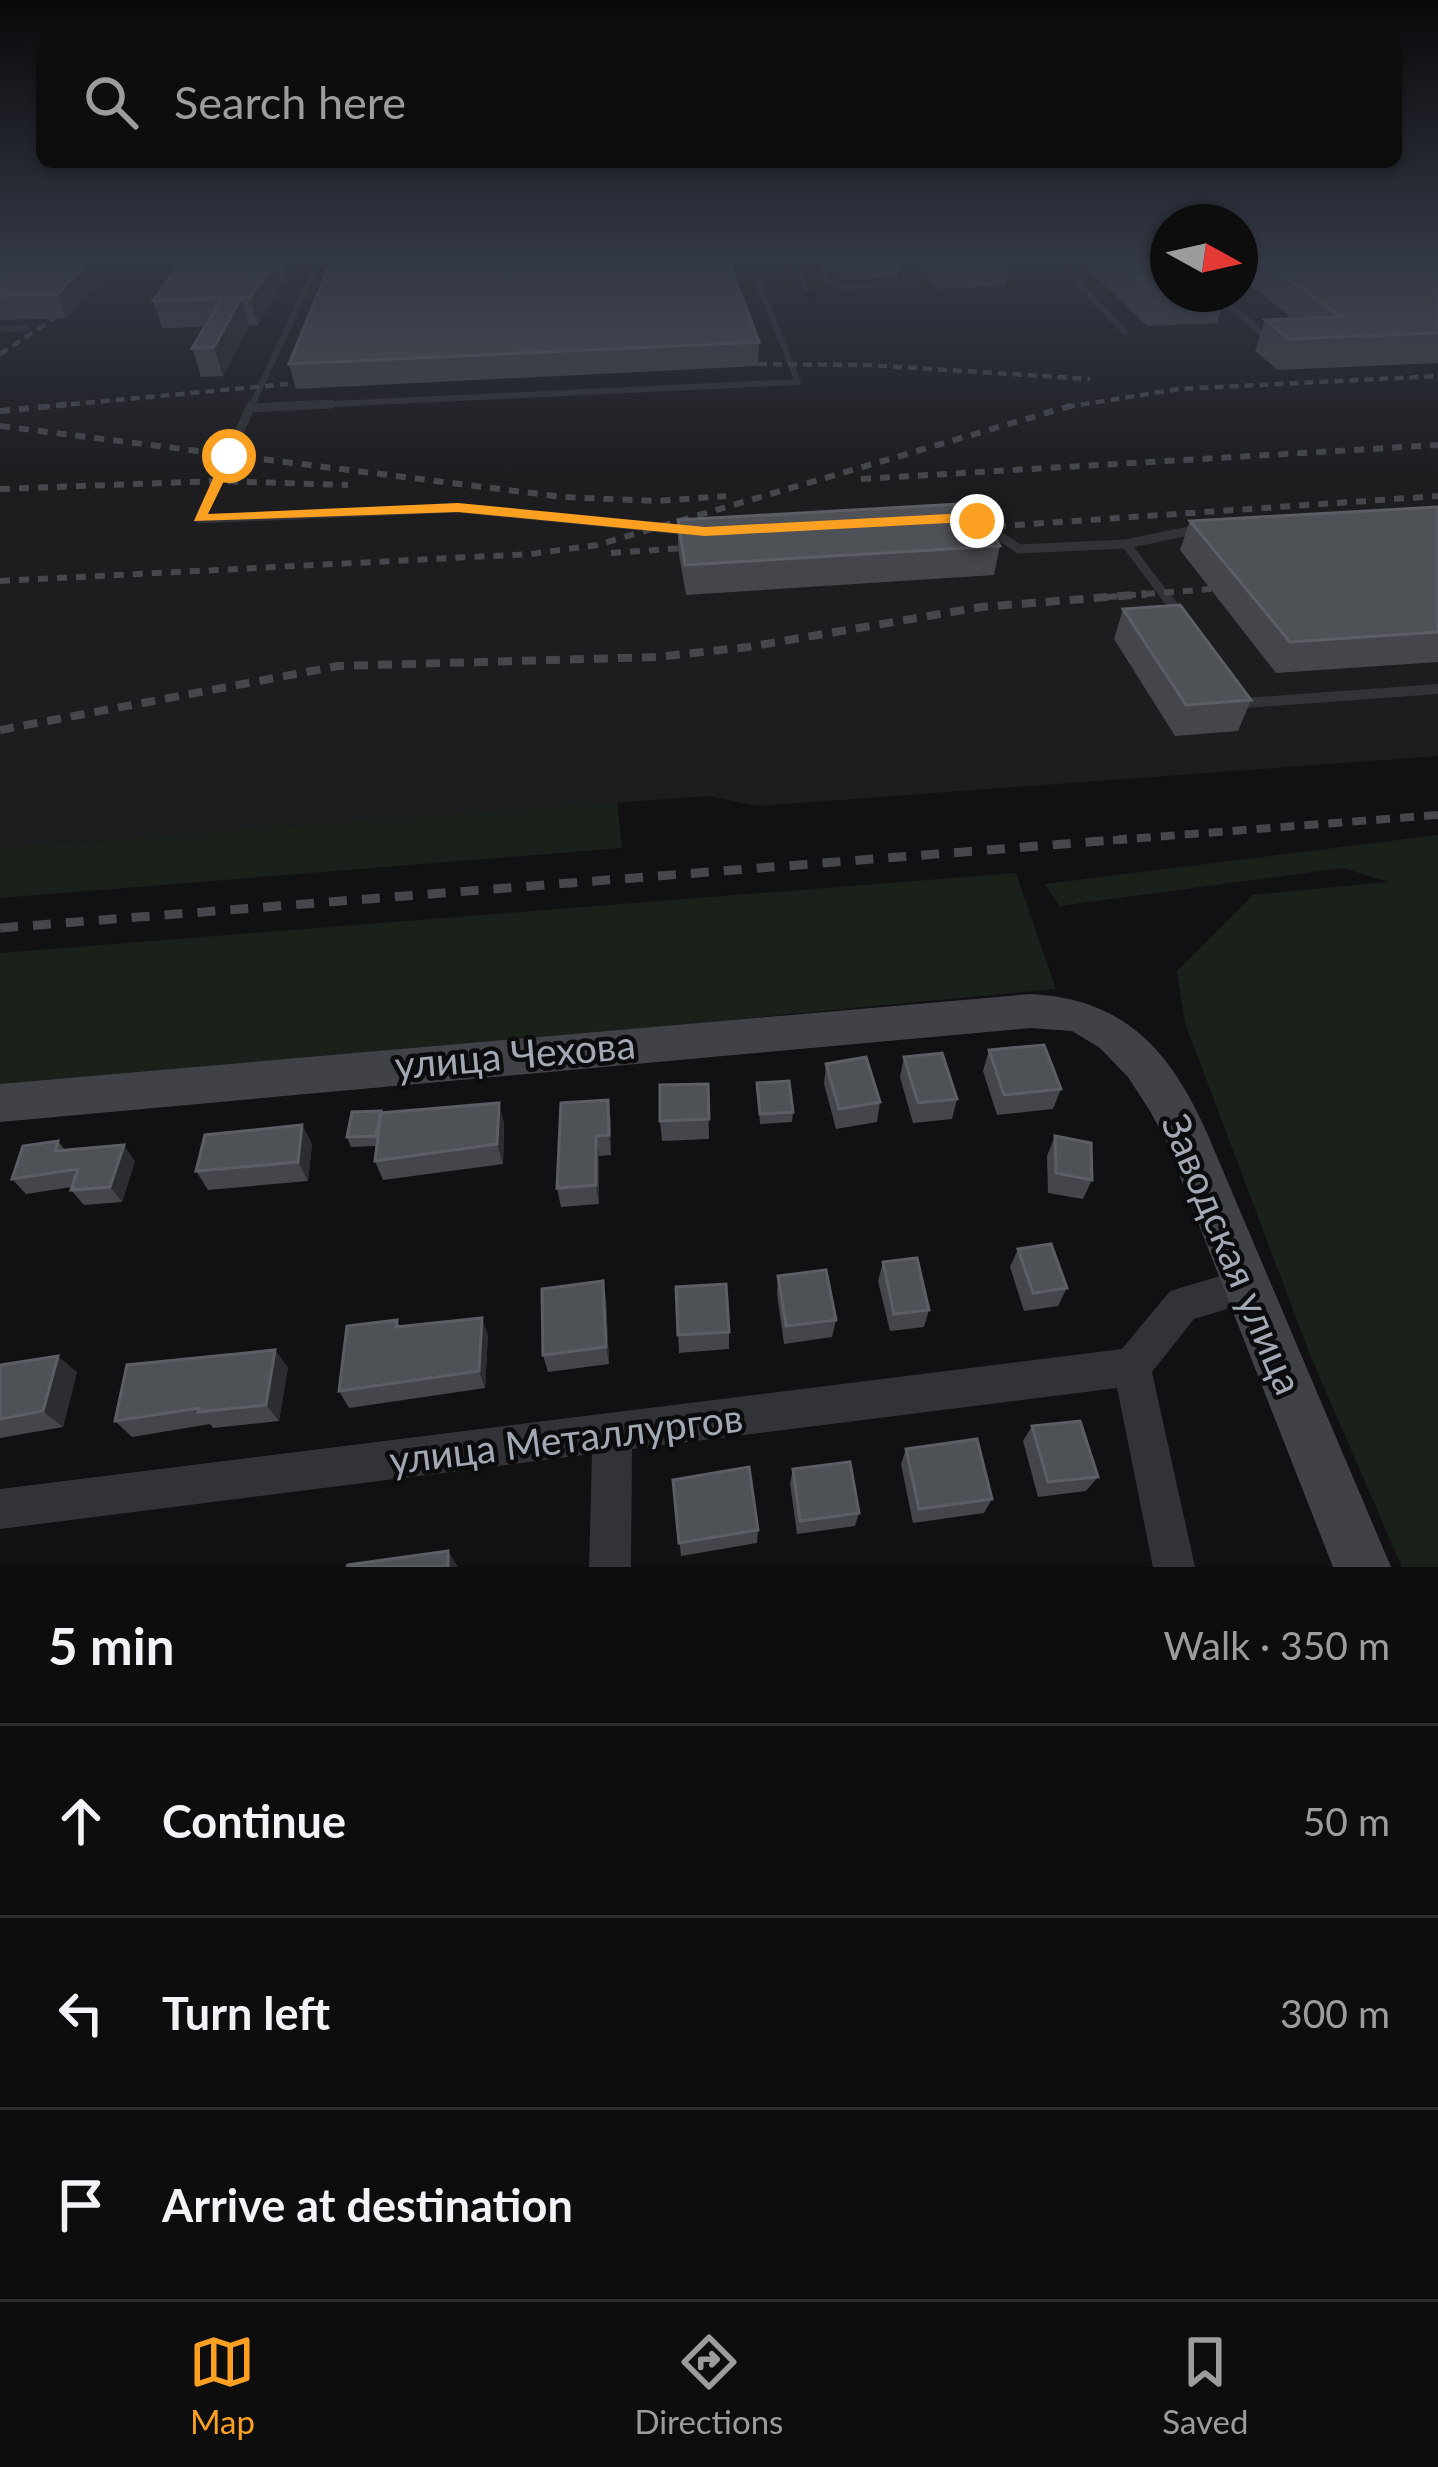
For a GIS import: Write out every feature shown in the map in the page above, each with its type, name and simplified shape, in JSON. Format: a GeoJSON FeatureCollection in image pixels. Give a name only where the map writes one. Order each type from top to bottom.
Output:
{"type":"FeatureCollection","features":[{"type":"Feature","properties":{"kind":"street","name":"улица Чехова"},"geometry":{"type":"LineString","coordinates":[[0,1103],[1031,1011]]}},
{"type":"Feature","properties":{"kind":"street","name":"Заводская улица"},"geometry":{"type":"LineString","coordinates":[[1031,1011],[1079,1016],[1126,1044],[1161,1090],[1185,1133],[1362,1567]]}},
{"type":"Feature","properties":{"kind":"street"},"geometry":{"type":"LineString","coordinates":[[1174,1567],[1132,1367],[1183,1304],[1247,1286]]}},
{"type":"Feature","properties":{"kind":"street","name":"улица Металлургов"},"geometry":{"type":"LineString","coordinates":[[0,1509],[1132,1367]]}},
{"type":"Feature","properties":{"kind":"street"},"geometry":{"type":"LineString","coordinates":[[610,1567],[612,1434]]}},
{"type":"Feature","properties":{"kind":"lane"},"geometry":{"type":"LineString","coordinates":[[286,332],[199,518],[458,508],[705,532]]}},
{"type":"Feature","properties":{"kind":"lane"},"geometry":{"type":"LineString","coordinates":[[250,408],[798,382],[778,332]]}},
{"type":"Feature","properties":{"kind":"lane"},"geometry":{"type":"LineString","coordinates":[[963,520],[977,521],[1019,549],[1126,544],[1209,527]]}},
{"type":"Feature","properties":{"kind":"lane"},"geometry":{"type":"LineString","coordinates":[[1126,544],[1191,629]]}},
{"type":"Feature","properties":{"kind":"lane"},"geometry":{"type":"LineString","coordinates":[[1232,685],[1246,703],[1438,689]]}},
{"type":"Feature","properties":{"kind":"shaded area"},"geometry":{"type":"Polygon","coordinates":[[[0,332],[1438,332],[1438,756],[757,806],[707,796],[0,848],[0,332]]]}},
{"type":"Feature","properties":{"kind":"shaded area"},"geometry":{"type":"Polygon","coordinates":[[[617,802],[622,848],[0,898],[0,848],[617,802]]]}},
{"type":"Feature","properties":{"kind":"shaded area"},"geometry":{"type":"Polygon","coordinates":[[[1438,835],[1438,1567],[1402,1567],[1310,1355],[1185,1023],[1177,971],[1253,895],[1388,882],[1343,868],[1059,906],[1045,884],[1438,835]]]}},
{"type":"Feature","properties":{"kind":"shaded area"},"geometry":{"type":"Polygon","coordinates":[[[1016,873],[1056,989],[0,1089],[0,953],[1016,873]]]}},
{"type":"Feature","properties":{"kind":"building"},"geometry":{"type":"Polygon","coordinates":[[[202,332],[222,332],[214,347],[192,348],[202,332]]]}},
{"type":"Feature","properties":{"kind":"building"},"geometry":{"type":"Polygon","coordinates":[[[302,332],[755,332],[759,342],[289,364],[302,332]]]}},
{"type":"Feature","properties":{"kind":"building"},"geometry":{"type":"Polygon","coordinates":[[[1280,332],[1438,332],[1438,333],[1289,339],[1280,332]]]}},
{"type":"Feature","properties":{"kind":"building"},"geometry":{"type":"Polygon","coordinates":[[[976,503],[1000,546],[685,565],[678,520],[976,503]]]}},
{"type":"Feature","properties":{"kind":"building"},"geometry":{"type":"Polygon","coordinates":[[[1438,507],[1438,632],[1290,642],[1190,521],[1438,507]]]}},
{"type":"Feature","properties":{"kind":"building"},"geometry":{"type":"Polygon","coordinates":[[[1180,605],[1251,700],[1186,705],[1123,609],[1180,605]]]}},
{"type":"Feature","properties":{"kind":"building"},"geometry":{"type":"Polygon","coordinates":[[[1044,1045],[1061,1089],[1004,1095],[989,1050],[1044,1045]]]}},
{"type":"Feature","properties":{"kind":"building"},"geometry":{"type":"Polygon","coordinates":[[[942,1053],[957,1099],[918,1103],[904,1057],[942,1053]]]}},
{"type":"Feature","properties":{"kind":"building"},"geometry":{"type":"Polygon","coordinates":[[[866,1057],[880,1102],[839,1109],[826,1064],[866,1057]]]}},
{"type":"Feature","properties":{"kind":"building"},"geometry":{"type":"Polygon","coordinates":[[[789,1081],[793,1112],[760,1114],[757,1083],[789,1081]]]}},
{"type":"Feature","properties":{"kind":"building"},"geometry":{"type":"Polygon","coordinates":[[[708,1084],[709,1119],[660,1121],[660,1085],[708,1084]]]}},
{"type":"Feature","properties":{"kind":"building"},"geometry":{"type":"Polygon","coordinates":[[[608,1100],[609,1135],[596,1136],[596,1185],[557,1188],[561,1103],[608,1100]]]}},
{"type":"Feature","properties":{"kind":"building"},"geometry":{"type":"Polygon","coordinates":[[[499,1103],[497,1144],[375,1161],[381,1113],[499,1103]]]}},
{"type":"Feature","properties":{"kind":"building"},"geometry":{"type":"Polygon","coordinates":[[[381,1111],[376,1136],[347,1137],[352,1112],[381,1111]]]}},
{"type":"Feature","properties":{"kind":"building"},"geometry":{"type":"Polygon","coordinates":[[[302,1125],[298,1162],[196,1171],[205,1135],[302,1125]]]}},
{"type":"Feature","properties":{"kind":"building"},"geometry":{"type":"Polygon","coordinates":[[[1055,1136],[1091,1143],[1092,1180],[1056,1173],[1055,1136]]]}},
{"type":"Feature","properties":{"kind":"building"},"geometry":{"type":"Polygon","coordinates":[[[58,1141],[55,1151],[124,1145],[110,1187],[71,1190],[78,1169],[12,1179],[23,1146],[58,1141]]]}},
{"type":"Feature","properties":{"kind":"building"},"geometry":{"type":"Polygon","coordinates":[[[1051,1244],[1067,1288],[1033,1293],[1018,1249],[1051,1244]]]}},
{"type":"Feature","properties":{"kind":"building"},"geometry":{"type":"Polygon","coordinates":[[[917,1258],[929,1310],[894,1314],[883,1262],[917,1258]]]}},
{"type":"Feature","properties":{"kind":"building"},"geometry":{"type":"Polygon","coordinates":[[[826,1270],[836,1320],[786,1326],[778,1276],[826,1270]]]}},
{"type":"Feature","properties":{"kind":"building"},"geometry":{"type":"Polygon","coordinates":[[[603,1281],[606,1347],[543,1355],[542,1289],[603,1281]]]}},
{"type":"Feature","properties":{"kind":"building"},"geometry":{"type":"Polygon","coordinates":[[[726,1284],[729,1332],[678,1335],[676,1287],[726,1284]]]}},
{"type":"Feature","properties":{"kind":"building"},"geometry":{"type":"Polygon","coordinates":[[[482,1318],[479,1371],[339,1391],[347,1326],[397,1320],[396,1327],[482,1318]]]}},
{"type":"Feature","properties":{"kind":"building"},"geometry":{"type":"Polygon","coordinates":[[[275,1350],[266,1405],[198,1412],[199,1408],[115,1421],[127,1365],[275,1350]]]}},
{"type":"Feature","properties":{"kind":"building"},"geometry":{"type":"Polygon","coordinates":[[[58,1356],[43,1411],[0,1419],[0,1365],[58,1356]]]}},
{"type":"Feature","properties":{"kind":"building"},"geometry":{"type":"Polygon","coordinates":[[[1080,1421],[1098,1477],[1048,1482],[1032,1426],[1080,1421]]]}},
{"type":"Feature","properties":{"kind":"building"},"geometry":{"type":"Polygon","coordinates":[[[977,1439],[992,1499],[919,1509],[906,1449],[977,1439]]]}},
{"type":"Feature","properties":{"kind":"building"},"geometry":{"type":"Polygon","coordinates":[[[850,1462],[859,1513],[800,1521],[793,1469],[850,1462]]]}},
{"type":"Feature","properties":{"kind":"building"},"geometry":{"type":"Polygon","coordinates":[[[749,1467],[758,1530],[679,1543],[673,1480],[749,1467]]]}},
{"type":"Feature","properties":{"kind":"building"},"geometry":{"type":"Polygon","coordinates":[[[448,1551],[448,1567],[347,1567],[348,1565],[448,1551]]]}},
{"type":"Feature","properties":{"kind":"railway"},"geometry":{"type":"LineString","coordinates":[[0,354],[33,332]]}},
{"type":"Feature","properties":{"kind":"railway"},"geometry":{"type":"LineString","coordinates":[[758,364],[868,365],[1090,379]]}},
{"type":"Feature","properties":{"kind":"railway"},"geometry":{"type":"LineString","coordinates":[[1068,407],[1179,389],[1438,376]]}},
{"type":"Feature","properties":{"kind":"railway"},"geometry":{"type":"LineString","coordinates":[[66,405],[288,384]]}},
{"type":"Feature","properties":{"kind":"railway"},"geometry":{"type":"LineString","coordinates":[[66,405],[73,404]]}},
{"type":"Feature","properties":{"kind":"railway"},"geometry":{"type":"LineString","coordinates":[[1068,407],[1077,404]]}},
{"type":"Feature","properties":{"kind":"railway"},"geometry":{"type":"LineString","coordinates":[[0,411],[66,405]]}},
{"type":"Feature","properties":{"kind":"railway"},"geometry":{"type":"LineString","coordinates":[[41,407],[66,405]]}},
{"type":"Feature","properties":{"kind":"railway"},"geometry":{"type":"LineString","coordinates":[[0,581],[531,554],[597,545],[1068,407]]}},
{"type":"Feature","properties":{"kind":"railway"},"geometry":{"type":"LineString","coordinates":[[0,426],[563,497],[658,501],[726,496]]}},
{"type":"Feature","properties":{"kind":"railway"},"geometry":{"type":"LineString","coordinates":[[861,479],[1438,445]]}},
{"type":"Feature","properties":{"kind":"railway"},"geometry":{"type":"LineString","coordinates":[[0,489],[217,481],[348,485]]}},
{"type":"Feature","properties":{"kind":"railway"},"geometry":{"type":"LineString","coordinates":[[958,529],[1438,496]]}},
{"type":"Feature","properties":{"kind":"railway"},"geometry":{"type":"LineString","coordinates":[[611,553],[713,546]]}},
{"type":"Feature","properties":{"kind":"railway"},"geometry":{"type":"LineString","coordinates":[[1146,594],[1211,589]]}},
{"type":"Feature","properties":{"kind":"railway"},"geometry":{"type":"LineString","coordinates":[[0,730],[338,666],[657,657],[748,647],[981,607],[1146,594]]}},
{"type":"Feature","properties":{"kind":"railway"},"geometry":{"type":"LineString","coordinates":[[1107,597],[1146,594]]}},
{"type":"Feature","properties":{"kind":"railway"},"geometry":{"type":"LineString","coordinates":[[1090,842],[1438,815]]}},
{"type":"Feature","properties":{"kind":"railway"},"geometry":{"type":"LineString","coordinates":[[1090,842],[1127,839]]}},
{"type":"Feature","properties":{"kind":"railway"},"geometry":{"type":"LineString","coordinates":[[0,928],[1090,842]]}},
{"type":"Feature","properties":{"kind":"route"},"geometry":{"type":"LineString","coordinates":[[229,456],[199,518],[458,508],[705,532],[948,518],[977,521]]}}]}
